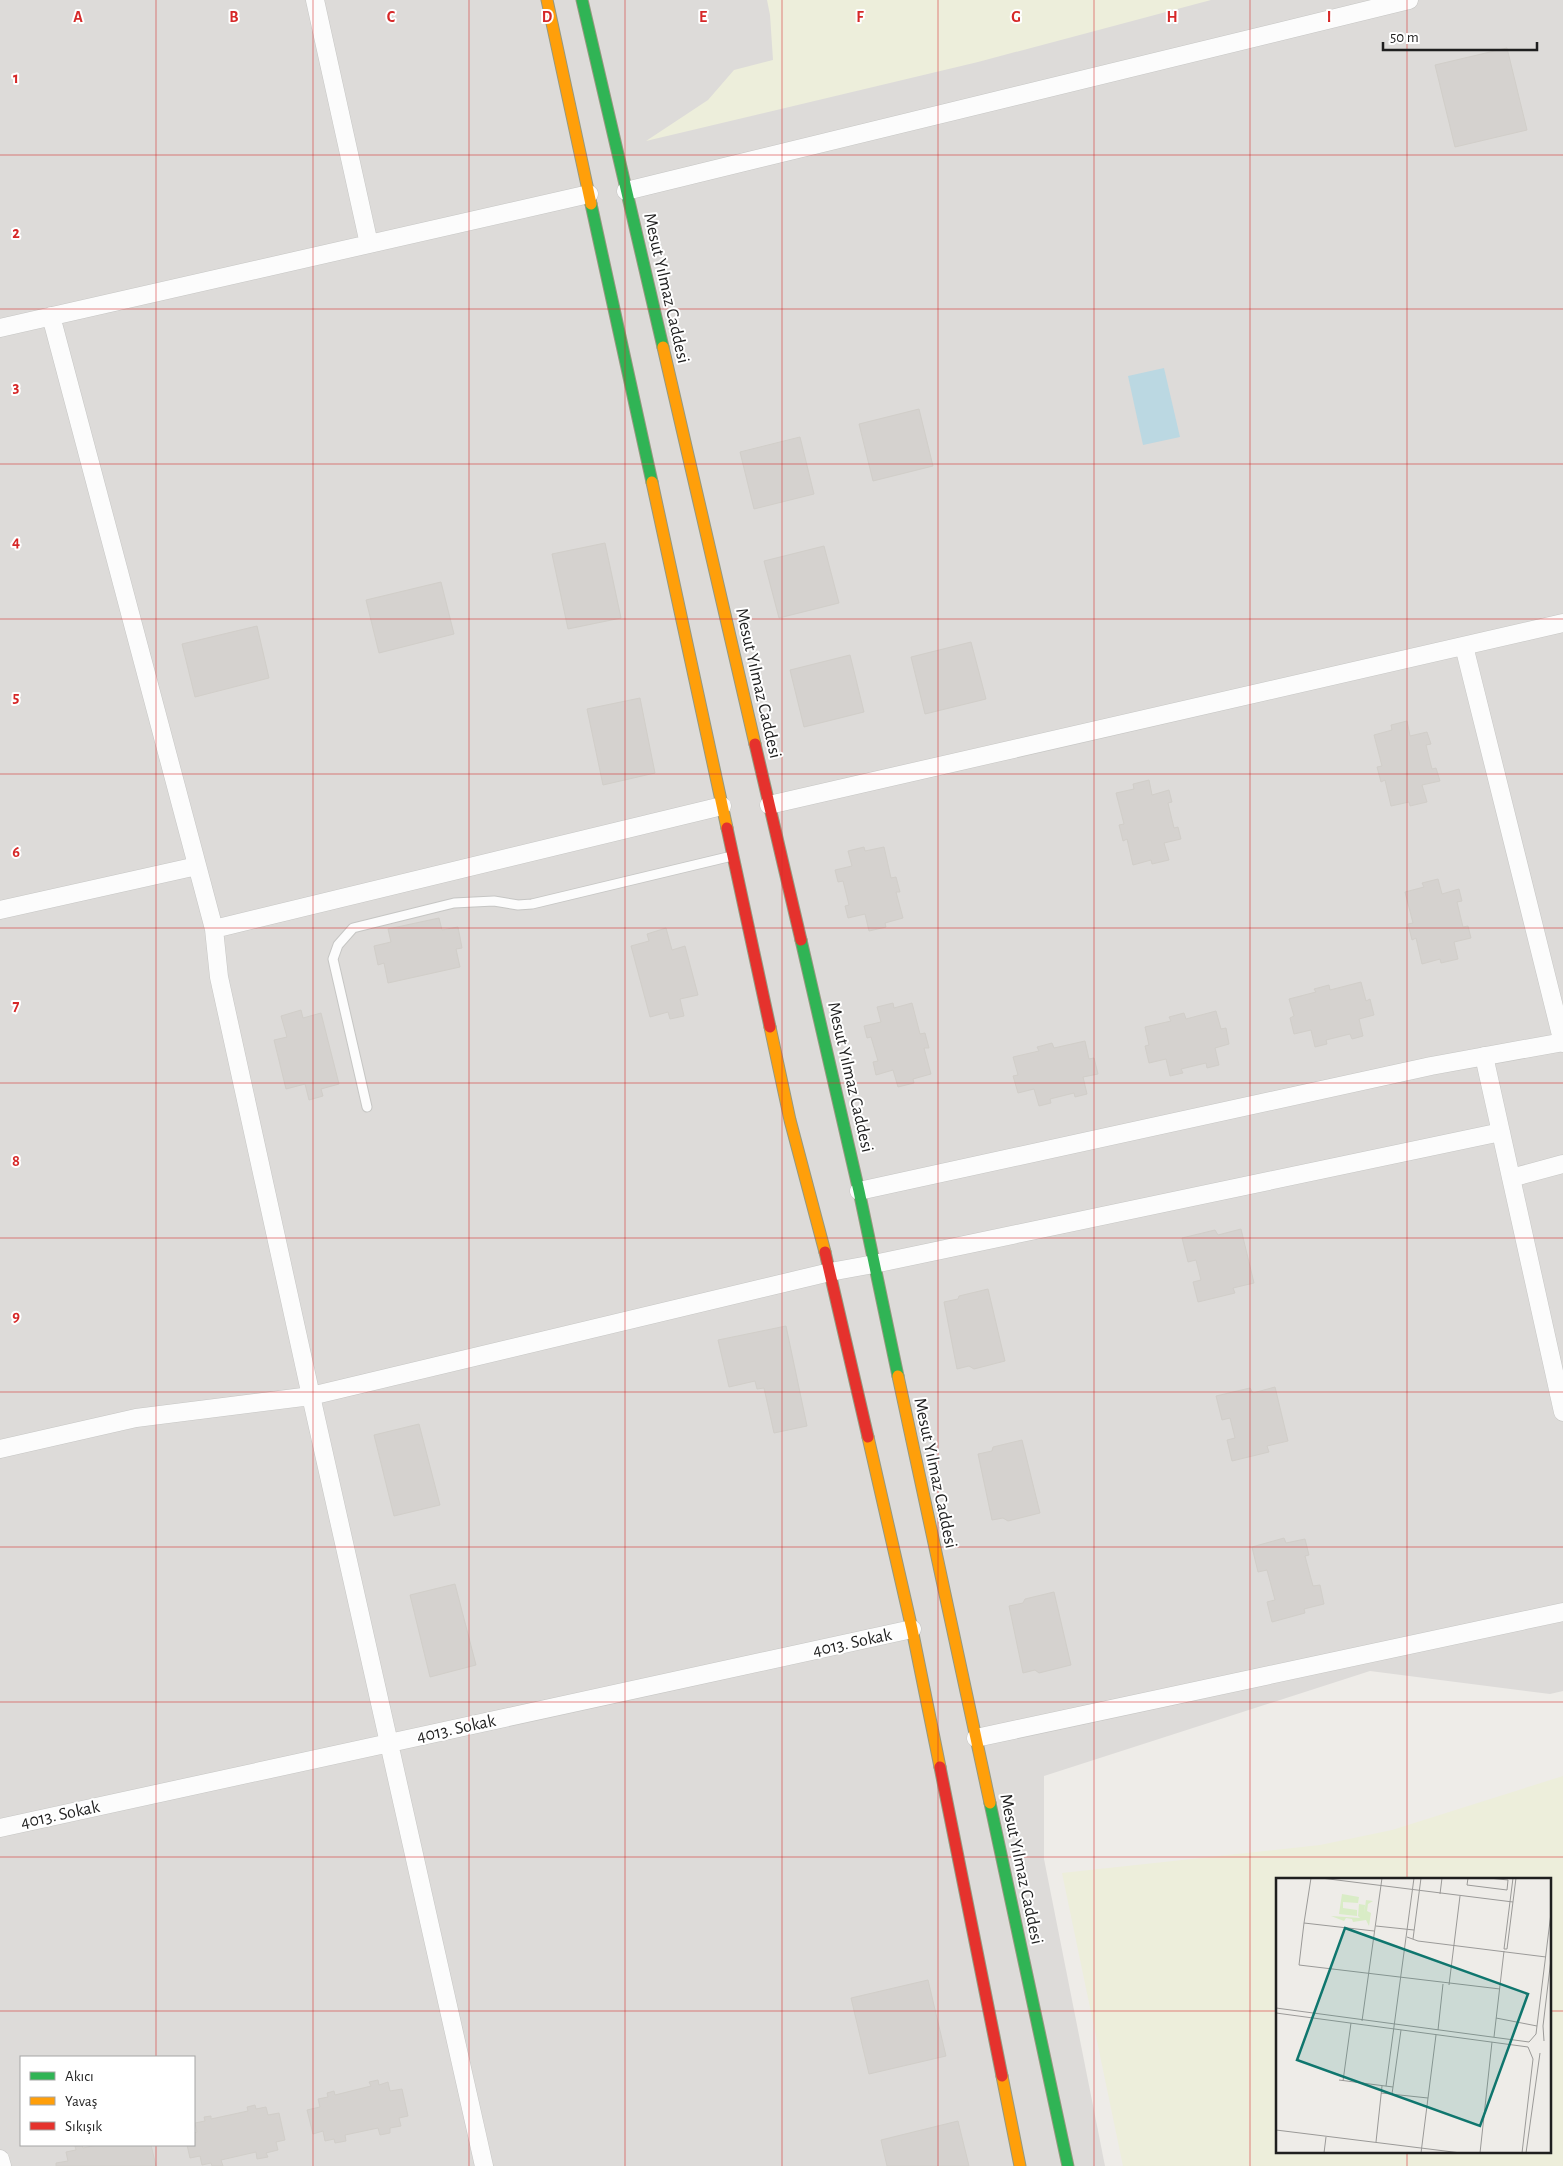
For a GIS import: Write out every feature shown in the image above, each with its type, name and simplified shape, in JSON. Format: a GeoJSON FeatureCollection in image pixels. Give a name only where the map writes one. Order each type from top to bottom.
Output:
{"type":"FeatureCollection","features":[{"type":"Feature","properties":{"kind":"main road"},"geometry":{"type":"LineString","coordinates":[[547,0],[790,1120],[830,1272],[912,1630],[1020,2166]]}},
{"type":"Feature","properties":{"kind":"main road","name":"Mesut Yılmaz Caddesi"},"geometry":{"type":"LineString","coordinates":[[582,0],[859,1191],[1068,2166]]}},
{"type":"Feature","properties":{"kind":"street"},"geometry":{"type":"LineString","coordinates":[[315,0],[369,244]]}},
{"type":"Feature","properties":{"kind":"street"},"geometry":{"type":"LineString","coordinates":[[626,191],[1409,0]]}},
{"type":"Feature","properties":{"kind":"street"},"geometry":{"type":"LineString","coordinates":[[0,328],[589,194]]}},
{"type":"Feature","properties":{"kind":"street"},"geometry":{"type":"LineString","coordinates":[[52,316],[214,929],[219,977],[484,2166]]}},
{"type":"Feature","properties":{"kind":"street"},"geometry":{"type":"LineString","coordinates":[[769,805],[1563,623]]}},
{"type":"Feature","properties":{"kind":"street"},"geometry":{"type":"LineString","coordinates":[[859,1191],[1484,1056],[1563,1042],[1464,646]]}},
{"type":"Feature","properties":{"kind":"street"},"geometry":{"type":"LineString","coordinates":[[214,929],[722,806]]}},
{"type":"Feature","properties":{"kind":"street"},"geometry":{"type":"LineString","coordinates":[[0,910],[197,866]]}},
{"type":"Feature","properties":{"kind":"street"},"geometry":{"type":"LineString","coordinates":[[1484,1056],[1563,1412]]}},
{"type":"Feature","properties":{"kind":"street"},"geometry":{"type":"LineString","coordinates":[[0,1450],[136,1418],[311,1396],[830,1272],[1500,1132]]}},
{"type":"Feature","properties":{"kind":"street"},"geometry":{"type":"LineString","coordinates":[[1511,1178],[1563,1164]]}},
{"type":"Feature","properties":{"kind":"street"},"geometry":{"type":"LineString","coordinates":[[976,1738],[1563,1612]]}},
{"type":"Feature","properties":{"kind":"street","name":"4013. Sokak"},"geometry":{"type":"LineString","coordinates":[[0,1828],[389,1742],[912,1630]]}},
{"type":"Feature","properties":{"kind":"street"},"geometry":{"type":"LineString","coordinates":[[0,2159],[2,2166]]}},
{"type":"Feature","properties":{"kind":"lane"},"geometry":{"type":"LineString","coordinates":[[367,1107],[333,959],[338,945],[353,928],[454,903],[494,901],[512,904],[532,904],[733,856]]}},
{"type":"Feature","properties":{"kind":"shaded area"},"geometry":{"type":"Polygon","coordinates":[[[0,0],[1563,0],[1563,1691],[1550,1694],[1370,1671],[1044,1776],[1044,1859],[1105,2166],[0,2166],[0,0]]]}},
{"type":"Feature","properties":{"kind":"green space"},"geometry":{"type":"Polygon","coordinates":[[[767,0],[1211,0],[978,62],[646,141],[708,100],[734,70],[773,60],[767,0]]]}},
{"type":"Feature","properties":{"kind":"green space"},"geometry":{"type":"Polygon","coordinates":[[[1563,1776],[1563,2166],[1123,2166],[1062,1873],[1320,1845],[1392,1830],[1563,1776]]]}},
{"type":"Feature","properties":{"kind":"water"},"geometry":{"type":"Polygon","coordinates":[[[1164,368],[1180,437],[1143,445],[1128,376],[1164,368]]]}},
{"type":"Feature","properties":{"kind":"building"},"geometry":{"type":"Polygon","coordinates":[[[1507,48],[1527,130],[1455,147],[1435,65],[1507,48]]]}},
{"type":"Feature","properties":{"kind":"building"},"geometry":{"type":"Polygon","coordinates":[[[919,409],[933,466],[873,481],[859,424],[919,409]]]}},
{"type":"Feature","properties":{"kind":"building"},"geometry":{"type":"Polygon","coordinates":[[[800,437],[814,494],[754,509],[740,452],[800,437]]]}},
{"type":"Feature","properties":{"kind":"building"},"geometry":{"type":"Polygon","coordinates":[[[605,543],[621,618],[568,629],[552,554],[605,543]]]}},
{"type":"Feature","properties":{"kind":"building"},"geometry":{"type":"Polygon","coordinates":[[[824,546],[839,603],[779,618],[764,561],[824,546]]]}},
{"type":"Feature","properties":{"kind":"building"},"geometry":{"type":"Polygon","coordinates":[[[441,582],[454,634],[379,653],[366,600],[441,582]]]}},
{"type":"Feature","properties":{"kind":"building"},"geometry":{"type":"Polygon","coordinates":[[[257,626],[269,678],[195,697],[182,644],[257,626]]]}},
{"type":"Feature","properties":{"kind":"building"},"geometry":{"type":"Polygon","coordinates":[[[971,642],[986,699],[925,714],[911,657],[971,642]]]}},
{"type":"Feature","properties":{"kind":"building"},"geometry":{"type":"Polygon","coordinates":[[[850,655],[864,712],[804,727],[790,670],[850,655]]]}},
{"type":"Feature","properties":{"kind":"building"},"geometry":{"type":"Polygon","coordinates":[[[640,698],[655,773],[603,785],[587,709],[640,698]]]}},
{"type":"Feature","properties":{"kind":"building"},"geometry":{"type":"Polygon","coordinates":[[[1407,721],[1410,736],[1427,732],[1431,744],[1426,745],[1432,769],[1436,768],[1440,781],[1422,785],[1427,802],[1410,806],[1409,802],[1391,806],[1385,780],[1381,782],[1377,767],[1382,766],[1374,735],[1392,730],[1391,725],[1407,721]]]}},
{"type":"Feature","properties":{"kind":"building"},"geometry":{"type":"Polygon","coordinates":[[[1149,780],[1152,795],[1169,790],[1172,802],[1168,803],[1174,828],[1178,827],[1181,839],[1164,843],[1169,860],[1152,864],[1151,860],[1133,865],[1127,839],[1123,841],[1119,825],[1124,824],[1116,793],[1134,789],[1133,784],[1149,780]]]}},
{"type":"Feature","properties":{"kind":"building"},"geometry":{"type":"Polygon","coordinates":[[[864,847],[865,851],[884,847],[891,878],[896,877],[900,892],[896,892],[903,918],[885,923],[886,927],[869,931],[865,914],[848,918],[845,906],[849,905],[843,881],[838,882],[835,870],[852,866],[848,851],[864,847]]]}},
{"type":"Feature","properties":{"kind":"building"},"geometry":{"type":"Polygon","coordinates":[[[1438,879],[1442,894],[1459,889],[1462,901],[1457,902],[1463,927],[1468,926],[1471,938],[1454,942],[1458,959],[1441,963],[1440,959],[1422,964],[1416,938],[1412,940],[1408,924],[1413,923],[1405,892],[1424,887],[1422,883],[1438,879]]]}},
{"type":"Feature","properties":{"kind":"building"},"geometry":{"type":"Polygon","coordinates":[[[439,918],[442,930],[458,927],[462,948],[456,949],[460,967],[388,983],[384,963],[378,965],[374,946],[391,942],[388,929],[439,918]]]}},
{"type":"Feature","properties":{"kind":"building"},"geometry":{"type":"Polygon","coordinates":[[[666,928],[672,950],[685,946],[698,995],[680,999],[684,1016],[670,1019],[668,1012],[650,1017],[631,946],[649,941],[647,934],[666,928]]]}},
{"type":"Feature","properties":{"kind":"building"},"geometry":{"type":"Polygon","coordinates":[[[1361,982],[1366,1001],[1370,999],[1374,1015],[1359,1019],[1363,1036],[1352,1039],[1350,1034],[1326,1040],[1327,1044],[1315,1047],[1311,1030],[1294,1034],[1290,1018],[1294,1016],[1289,999],[1316,992],[1314,989],[1329,985],[1330,990],[1361,982]]]}},
{"type":"Feature","properties":{"kind":"building"},"geometry":{"type":"Polygon","coordinates":[[[893,1003],[894,1008],[912,1003],[920,1034],[925,1033],[929,1048],[924,1048],[931,1074],[913,1079],[914,1083],[898,1087],[893,1070],[876,1075],[873,1062],[878,1061],[871,1037],[867,1038],[864,1026],[881,1022],[877,1007],[893,1003]]]}},
{"type":"Feature","properties":{"kind":"building"},"geometry":{"type":"Polygon","coordinates":[[[301,1010],[303,1018],[321,1013],[339,1084],[321,1089],[323,1096],[309,1100],[305,1084],[286,1089],[274,1040],[287,1037],[281,1016],[301,1010]]]}},
{"type":"Feature","properties":{"kind":"building"},"geometry":{"type":"Polygon","coordinates":[[[1216,1011],[1221,1029],[1226,1028],[1229,1044],[1215,1048],[1219,1065],[1207,1068],[1206,1063],[1181,1069],[1183,1073],[1170,1076],[1166,1059],[1149,1063],[1145,1046],[1149,1045],[1145,1027],[1171,1021],[1169,1017],[1184,1013],[1186,1019],[1216,1011]]]}},
{"type":"Feature","properties":{"kind":"building"},"geometry":{"type":"Polygon","coordinates":[[[1085,1041],[1089,1059],[1094,1058],[1098,1074],[1083,1077],[1087,1094],[1075,1097],[1074,1093],[1050,1099],[1051,1103],[1039,1106],[1034,1089],[1018,1093],[1013,1076],[1018,1075],[1013,1057],[1039,1051],[1037,1047],[1052,1043],[1054,1048],[1085,1041]]]}},
{"type":"Feature","properties":{"kind":"building"},"geometry":{"type":"Polygon","coordinates":[[[1241,1229],[1254,1283],[1233,1288],[1235,1293],[1198,1302],[1193,1282],[1201,1280],[1196,1260],[1188,1262],[1182,1238],[1215,1230],[1218,1235],[1241,1229]]]}},
{"type":"Feature","properties":{"kind":"building"},"geometry":{"type":"Polygon","coordinates":[[[988,1289],[1005,1361],[974,1369],[969,1366],[957,1369],[944,1302],[958,1299],[959,1296],[988,1289]]]}},
{"type":"Feature","properties":{"kind":"building"},"geometry":{"type":"Polygon","coordinates":[[[786,1326],[807,1426],[774,1433],[764,1388],[757,1389],[755,1381],[729,1387],[718,1340],[786,1326]]]}},
{"type":"Feature","properties":{"kind":"building"},"geometry":{"type":"Polygon","coordinates":[[[1275,1387],[1288,1441],[1267,1446],[1269,1452],[1232,1461],[1227,1440],[1235,1438],[1230,1418],[1222,1420],[1216,1396],[1250,1388],[1253,1393],[1275,1387]]]}},
{"type":"Feature","properties":{"kind":"building"},"geometry":{"type":"Polygon","coordinates":[[[419,1424],[440,1505],[394,1516],[374,1435],[419,1424]]]}},
{"type":"Feature","properties":{"kind":"building"},"geometry":{"type":"Polygon","coordinates":[[[1022,1440],[1040,1513],[1008,1521],[1003,1518],[992,1520],[978,1454],[992,1451],[993,1447],[1022,1440]]]}},
{"type":"Feature","properties":{"kind":"building"},"geometry":{"type":"Polygon","coordinates":[[[1284,1538],[1286,1543],[1305,1539],[1309,1555],[1305,1556],[1313,1586],[1320,1585],[1324,1604],[1304,1609],[1305,1613],[1272,1622],[1267,1602],[1275,1600],[1267,1570],[1258,1572],[1252,1547],[1284,1538]]]}},
{"type":"Feature","properties":{"kind":"building"},"geometry":{"type":"Polygon","coordinates":[[[455,1584],[476,1665],[430,1677],[410,1595],[455,1584]]]}},
{"type":"Feature","properties":{"kind":"building"},"geometry":{"type":"Polygon","coordinates":[[[1054,1592],[1071,1665],[1039,1673],[1035,1670],[1023,1673],[1009,1606],[1023,1603],[1025,1599],[1054,1592]]]}},
{"type":"Feature","properties":{"kind":"building"},"geometry":{"type":"Polygon","coordinates":[[[928,1980],[946,2056],[869,2074],[851,1998],[928,1980]]]}},
{"type":"Feature","properties":{"kind":"building"},"geometry":{"type":"Polygon","coordinates":[[[378,2080],[379,2085],[388,2082],[390,2091],[402,2089],[408,2116],[399,2118],[401,2126],[390,2128],[390,2133],[380,2135],[378,2128],[345,2135],[346,2141],[335,2143],[334,2139],[325,2141],[323,2131],[313,2134],[307,2110],[320,2107],[318,2099],[328,2097],[327,2093],[334,2091],[335,2095],[371,2086],[369,2082],[378,2080]]]}},
{"type":"Feature","properties":{"kind":"building"},"geometry":{"type":"Polygon","coordinates":[[[255,2105],[256,2109],[266,2107],[268,2115],[279,2113],[285,2140],[276,2142],[278,2150],[266,2153],[268,2157],[257,2159],[256,2152],[221,2160],[223,2166],[212,2166],[211,2163],[202,2165],[200,2156],[190,2158],[187,2146],[195,2146],[195,2133],[197,2132],[195,2123],[205,2121],[204,2117],[211,2116],[211,2119],[248,2111],[247,2107],[255,2105]]]}},
{"type":"Feature","properties":{"kind":"building"},"geometry":{"type":"Polygon","coordinates":[[[958,2121],[969,2166],[887,2166],[881,2140],[958,2121]]]}},
{"type":"Feature","properties":{"kind":"building"},"geometry":{"type":"Polygon","coordinates":[[[75,2146],[82,2146],[83,2148],[92,2146],[151,2146],[156,2166],[56,2166],[56,2163],[68,2161],[66,2152],[76,2150],[75,2146]]]}},
{"type":"Feature","properties":{"kind":"traffic: fast"},"geometry":{"type":"LineString","coordinates":[[582,0],[663,347]]}},
{"type":"Feature","properties":{"kind":"traffic: fast"},"geometry":{"type":"LineString","coordinates":[[591,204],[652,482]]}},
{"type":"Feature","properties":{"kind":"traffic: fast"},"geometry":{"type":"LineString","coordinates":[[801,940],[859,1191],[898,1376]]}},
{"type":"Feature","properties":{"kind":"traffic: fast"},"geometry":{"type":"LineString","coordinates":[[990,1803],[1068,2166]]}},
{"type":"Feature","properties":{"kind":"traffic: slow"},"geometry":{"type":"LineString","coordinates":[[547,0],[591,204]]}},
{"type":"Feature","properties":{"kind":"traffic: slow"},"geometry":{"type":"LineString","coordinates":[[663,347],[755,744]]}},
{"type":"Feature","properties":{"kind":"traffic: slow"},"geometry":{"type":"LineString","coordinates":[[652,482],[727,828]]}},
{"type":"Feature","properties":{"kind":"traffic: slow"},"geometry":{"type":"LineString","coordinates":[[770,1027],[790,1120],[825,1252]]}},
{"type":"Feature","properties":{"kind":"traffic: slow"},"geometry":{"type":"LineString","coordinates":[[898,1376],[990,1803]]}},
{"type":"Feature","properties":{"kind":"traffic: slow"},"geometry":{"type":"LineString","coordinates":[[868,1437],[912,1629],[940,1767]]}},
{"type":"Feature","properties":{"kind":"traffic: slow"},"geometry":{"type":"LineString","coordinates":[[1002,2076],[1020,2166]]}},
{"type":"Feature","properties":{"kind":"traffic: jam"},"geometry":{"type":"LineString","coordinates":[[755,744],[801,940]]}},
{"type":"Feature","properties":{"kind":"traffic: jam"},"geometry":{"type":"LineString","coordinates":[[727,828],[770,1027]]}},
{"type":"Feature","properties":{"kind":"traffic: jam"},"geometry":{"type":"LineString","coordinates":[[825,1252],[868,1437]]}},
{"type":"Feature","properties":{"kind":"traffic: jam"},"geometry":{"type":"LineString","coordinates":[[940,1767],[1002,2076]]}}]}
